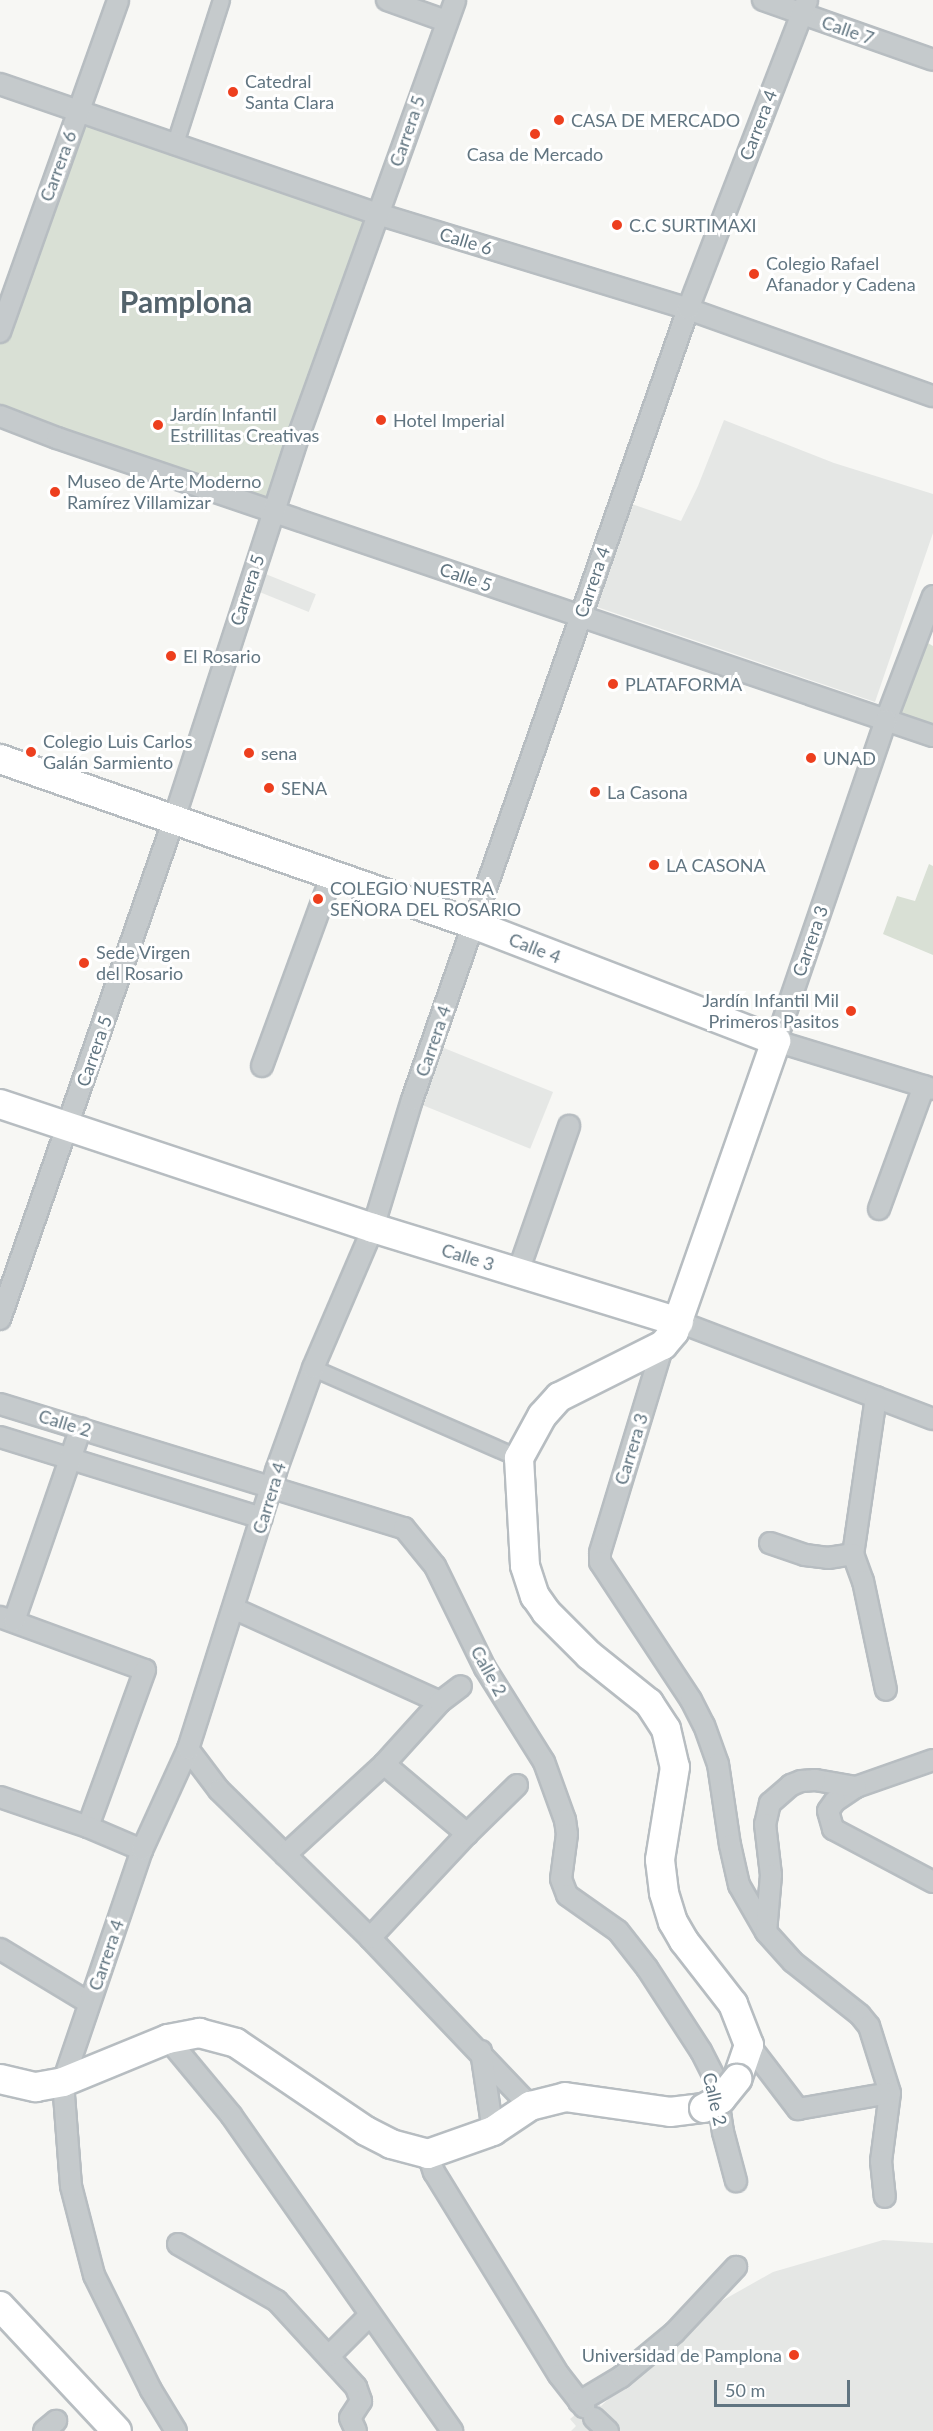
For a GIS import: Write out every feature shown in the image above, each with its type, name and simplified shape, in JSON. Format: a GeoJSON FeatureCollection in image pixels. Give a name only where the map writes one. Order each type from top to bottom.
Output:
{"type":"FeatureCollection","features":[{"type":"Feature","properties":{"kind":"main road","name":"Calle 4"},"geometry":{"type":"LineString","coordinates":[[0,759],[473,924],[776,1041]]}},
{"type":"Feature","properties":{"kind":"main road","name":"Carrera 3"},"geometry":{"type":"LineString","coordinates":[[671,1333],[776,1041]]}},
{"type":"Feature","properties":{"kind":"main road","name":"Calle 3"},"geometry":{"type":"LineString","coordinates":[[0,1104],[373,1228],[518,1272],[671,1333]]}},
{"type":"Feature","properties":{"kind":"main road"},"geometry":{"type":"LineString","coordinates":[[0,2079],[36,2087],[63,2082],[168,2039],[199,2033],[236,2043],[366,2132],[391,2144],[428,2154],[494,2131],[530,2106],[565,2097],[670,2112],[704,2108],[721,2099],[737,2079],[749,2045],[733,2004],[684,1941],[673,1922],[664,1893],[660,1860],[675,1767],[666,1729],[649,1703],[583,1649],[546,1612],[535,1596],[525,1566],[519,1458],[542,1416],[559,1397],[671,1333]]}},
{"type":"Feature","properties":{"kind":"main road"},"geometry":{"type":"LineString","coordinates":[[0,2306],[117,2431]]}},
{"type":"Feature","properties":{"kind":"street","name":"Carrera 6"},"geometry":{"type":"LineString","coordinates":[[0,332],[118,0]]}},
{"type":"Feature","properties":{"kind":"street"},"geometry":{"type":"LineString","coordinates":[[174,146],[221,0]]}},
{"type":"Feature","properties":{"kind":"street"},"geometry":{"type":"LineString","coordinates":[[387,0],[446,21]]}},
{"type":"Feature","properties":{"kind":"street","name":"Carrera 5"},"geometry":{"type":"LineString","coordinates":[[0,1319],[174,819],[272,512],[455,0]]}},
{"type":"Feature","properties":{"kind":"street","name":"Calle 7"},"geometry":{"type":"LineString","coordinates":[[763,0],[804,7],[933,60]]}},
{"type":"Feature","properties":{"kind":"street","name":"Carrera 4"},"geometry":{"type":"LineString","coordinates":[[63,2082],[142,1850],[188,1749],[235,1609],[272,1486],[313,1368],[373,1228],[412,1100],[688,309],[804,7]]}},
{"type":"Feature","properties":{"kind":"street","name":"Calle 6"},"geometry":{"type":"LineString","coordinates":[[0,84],[174,146],[378,214],[688,309],[933,396]]}},
{"type":"Feature","properties":{"kind":"street","name":"Calle 5"},"geometry":{"type":"LineString","coordinates":[[0,416],[272,512],[933,736]]}},
{"type":"Feature","properties":{"kind":"street","name":"Carrera 3"},"geometry":{"type":"LineString","coordinates":[[776,1041],[886,720],[933,596]]}},
{"type":"Feature","properties":{"kind":"street"},"geometry":{"type":"LineString","coordinates":[[262,1066],[332,875]]}},
{"type":"Feature","properties":{"kind":"street","name":"Calle 4"},"geometry":{"type":"LineString","coordinates":[[776,1041],[929,1088]]}},
{"type":"Feature","properties":{"kind":"street"},"geometry":{"type":"LineString","coordinates":[[879,1209],[929,1088]]}},
{"type":"Feature","properties":{"kind":"street"},"geometry":{"type":"LineString","coordinates":[[518,1272],[569,1126]]}},
{"type":"Feature","properties":{"kind":"street","name":"Carrera 3"},"geometry":{"type":"LineString","coordinates":[[671,1333],[600,1554],[602,1568],[691,1700],[711,1741],[718,1764],[739,1885],[766,1932]]}},
{"type":"Feature","properties":{"kind":"street","name":"Calle 3"},"geometry":{"type":"LineString","coordinates":[[671,1333],[876,1397],[933,1419]]}},
{"type":"Feature","properties":{"kind":"street"},"geometry":{"type":"LineString","coordinates":[[313,1368],[519,1458]]}},
{"type":"Feature","properties":{"kind":"street"},"geometry":{"type":"LineString","coordinates":[[876,1397],[853,1554],[863,1581],[886,1690]]}},
{"type":"Feature","properties":{"kind":"street","name":"Calle 2"},"geometry":{"type":"LineString","coordinates":[[0,1404],[404,1528],[435,1566],[485,1668],[544,1762],[565,1820],[567,1834],[561,1879],[567,1895],[618,1931],[646,1968],[701,2051],[715,2079],[723,2132],[736,2181]]}},
{"type":"Feature","properties":{"kind":"street"},"geometry":{"type":"LineString","coordinates":[[81,1428],[72,1460],[7,1619],[145,1670],[88,1827]]}},
{"type":"Feature","properties":{"kind":"street","name":"Calle 2"},"geometry":{"type":"LineString","coordinates":[[0,1437],[262,1518]]}},
{"type":"Feature","properties":{"kind":"street"},"geometry":{"type":"LineString","coordinates":[[770,1543],[805,1555],[828,1558],[853,1554]]}},
{"type":"Feature","properties":{"kind":"street"},"geometry":{"type":"LineString","coordinates":[[235,1609],[440,1702]]}},
{"type":"Feature","properties":{"kind":"street"},"geometry":{"type":"LineString","coordinates":[[285,1855],[384,1764],[440,1702],[461,1686]]}},
{"type":"Feature","properties":{"kind":"street"},"geometry":{"type":"LineString","coordinates":[[188,1749],[219,1790],[370,1938],[481,2051],[530,2106]]}},
{"type":"Feature","properties":{"kind":"street"},"geometry":{"type":"LineString","coordinates":[[933,1760],[856,1787],[830,1806],[828,1818],[833,1829],[933,1882]]}},
{"type":"Feature","properties":{"kind":"street"},"geometry":{"type":"LineString","coordinates":[[384,1764],[467,1834]]}},
{"type":"Feature","properties":{"kind":"street"},"geometry":{"type":"LineString","coordinates":[[856,1787],[815,1780],[801,1781],[791,1785],[770,1803],[765,1824],[771,1875],[766,1932],[793,1962],[860,2015],[869,2026],[890,2093],[881,2161],[885,2197]]}},
{"type":"Feature","properties":{"kind":"street"},"geometry":{"type":"LineString","coordinates":[[370,1938],[467,1834],[518,1785]]}},
{"type":"Feature","properties":{"kind":"street"},"geometry":{"type":"LineString","coordinates":[[0,1797],[88,1827],[142,1850]]}},
{"type":"Feature","properties":{"kind":"street"},"geometry":{"type":"LineString","coordinates":[[0,1948],[89,2003]]}},
{"type":"Feature","properties":{"kind":"street"},"geometry":{"type":"LineString","coordinates":[[168,2039],[231,2115],[453,2431]]}},
{"type":"Feature","properties":{"kind":"street"},"geometry":{"type":"LineString","coordinates":[[749,2045],[791,2103],[802,2109],[890,2093]]}},
{"type":"Feature","properties":{"kind":"street"},"geometry":{"type":"LineString","coordinates":[[481,2051],[494,2131]]}},
{"type":"Feature","properties":{"kind":"street"},"geometry":{"type":"LineString","coordinates":[[63,2082],[71,2186],[94,2275],[151,2390],[176,2431]]}},
{"type":"Feature","properties":{"kind":"street"},"geometry":{"type":"LineString","coordinates":[[428,2154],[434,2172],[559,2375],[585,2409],[609,2431]]}},
{"type":"Feature","properties":{"kind":"street"},"geometry":{"type":"LineString","coordinates":[[178,2244],[277,2301],[356,2387],[361,2398],[359,2407],[350,2418],[356,2431]]}},
{"type":"Feature","properties":{"kind":"street"},"geometry":{"type":"LineString","coordinates":[[585,2409],[674,2333],[736,2267]]}},
{"type":"Feature","properties":{"kind":"street"},"geometry":{"type":"LineString","coordinates":[[329,2356],[370,2315]]}},
{"type":"Feature","properties":{"kind":"shaded area"},"geometry":{"type":"Polygon","coordinates":[[[78,112],[378,214],[272,512],[0,415],[0,332],[78,112]]]}},
{"type":"Feature","properties":{"kind":"shaded area"},"geometry":{"type":"Polygon","coordinates":[[[724,420],[834,463],[933,494],[933,533],[875,702],[594,606],[626,502],[681,521],[698,486],[724,420]]]}},
{"type":"Feature","properties":{"kind":"shaded area"},"geometry":{"type":"Polygon","coordinates":[[[263,573],[316,594],[309,612],[256,591],[263,573]]]}},
{"type":"Feature","properties":{"kind":"shaded area"},"geometry":{"type":"Polygon","coordinates":[[[926,642],[933,646],[933,727],[898,715],[926,642]]]}},
{"type":"Feature","properties":{"kind":"shaded area"},"geometry":{"type":"Polygon","coordinates":[[[929,864],[933,866],[933,955],[883,934],[897,896],[915,901],[929,864]]]}},
{"type":"Feature","properties":{"kind":"shaded area"},"geometry":{"type":"Polygon","coordinates":[[[439,1046],[553,1092],[530,1149],[416,1103],[439,1046]]]}},
{"type":"Feature","properties":{"kind":"shaded area","name":"Universidad de Pamplona"},"geometry":{"type":"Polygon","coordinates":[[[883,2240],[933,2243],[933,2431],[571,2431],[576,2426],[570,2419],[594,2399],[601,2406],[702,2312],[773,2272],[883,2240]]]}},
{"type":"Feature","properties":{"kind":"place","name":"Catedral Santa Clara"},"geometry":{"type":"Point","coordinates":[233,92]}},
{"type":"Feature","properties":{"kind":"place","name":"CASA DE MERCADO"},"geometry":{"type":"Point","coordinates":[559,120]}},
{"type":"Feature","properties":{"kind":"place","name":"Casa de Mercado"},"geometry":{"type":"Point","coordinates":[535,134]}},
{"type":"Feature","properties":{"kind":"place","name":"C.C SURTIMAXI"},"geometry":{"type":"Point","coordinates":[617,225]}},
{"type":"Feature","properties":{"kind":"place","name":"Colegio Rafael Afanador y Cadena"},"geometry":{"type":"Point","coordinates":[754,274]}},
{"type":"Feature","properties":{"kind":"place","name":"Hotel Imperial"},"geometry":{"type":"Point","coordinates":[381,420]}},
{"type":"Feature","properties":{"kind":"place","name":"Jardín Infantil Estrillitas Creativas"},"geometry":{"type":"Point","coordinates":[158,425]}},
{"type":"Feature","properties":{"kind":"place","name":"Museo de Arte Moderno Ramírez Villamizar"},"geometry":{"type":"Point","coordinates":[55,492]}},
{"type":"Feature","properties":{"kind":"place","name":"El Rosario"},"geometry":{"type":"Point","coordinates":[171,656]}},
{"type":"Feature","properties":{"kind":"place","name":"PLATAFORMA"},"geometry":{"type":"Point","coordinates":[613,684]}},
{"type":"Feature","properties":{"kind":"place","name":"Colegio Luis Carlos Galán Sarmiento"},"geometry":{"type":"Point","coordinates":[31,752]}},
{"type":"Feature","properties":{"kind":"place","name":"sena"},"geometry":{"type":"Point","coordinates":[249,753]}},
{"type":"Feature","properties":{"kind":"place","name":"UNAD"},"geometry":{"type":"Point","coordinates":[811,758]}},
{"type":"Feature","properties":{"kind":"place","name":"SENA"},"geometry":{"type":"Point","coordinates":[269,788]}},
{"type":"Feature","properties":{"kind":"place","name":"La Casona"},"geometry":{"type":"Point","coordinates":[595,792]}},
{"type":"Feature","properties":{"kind":"place","name":"LA CASONA"},"geometry":{"type":"Point","coordinates":[654,865]}},
{"type":"Feature","properties":{"kind":"place","name":"COLEGIO NUESTRA SEÑORA DEL ROSARIO"},"geometry":{"type":"Point","coordinates":[318,899]}},
{"type":"Feature","properties":{"kind":"place","name":"Sede Virgen del Rosario"},"geometry":{"type":"Point","coordinates":[84,963]}},
{"type":"Feature","properties":{"kind":"place","name":"Jardín Infantil Mil Primeros Pasitos"},"geometry":{"type":"Point","coordinates":[851,1011]}},
{"type":"Feature","properties":{"kind":"place","name":"Universidad de Pamplona"},"geometry":{"type":"Point","coordinates":[794,2355]}},
{"type":"Feature","properties":{"kind":"district","name":"Pamplona"},"geometry":{"type":"Point","coordinates":[186,301]}}]}
